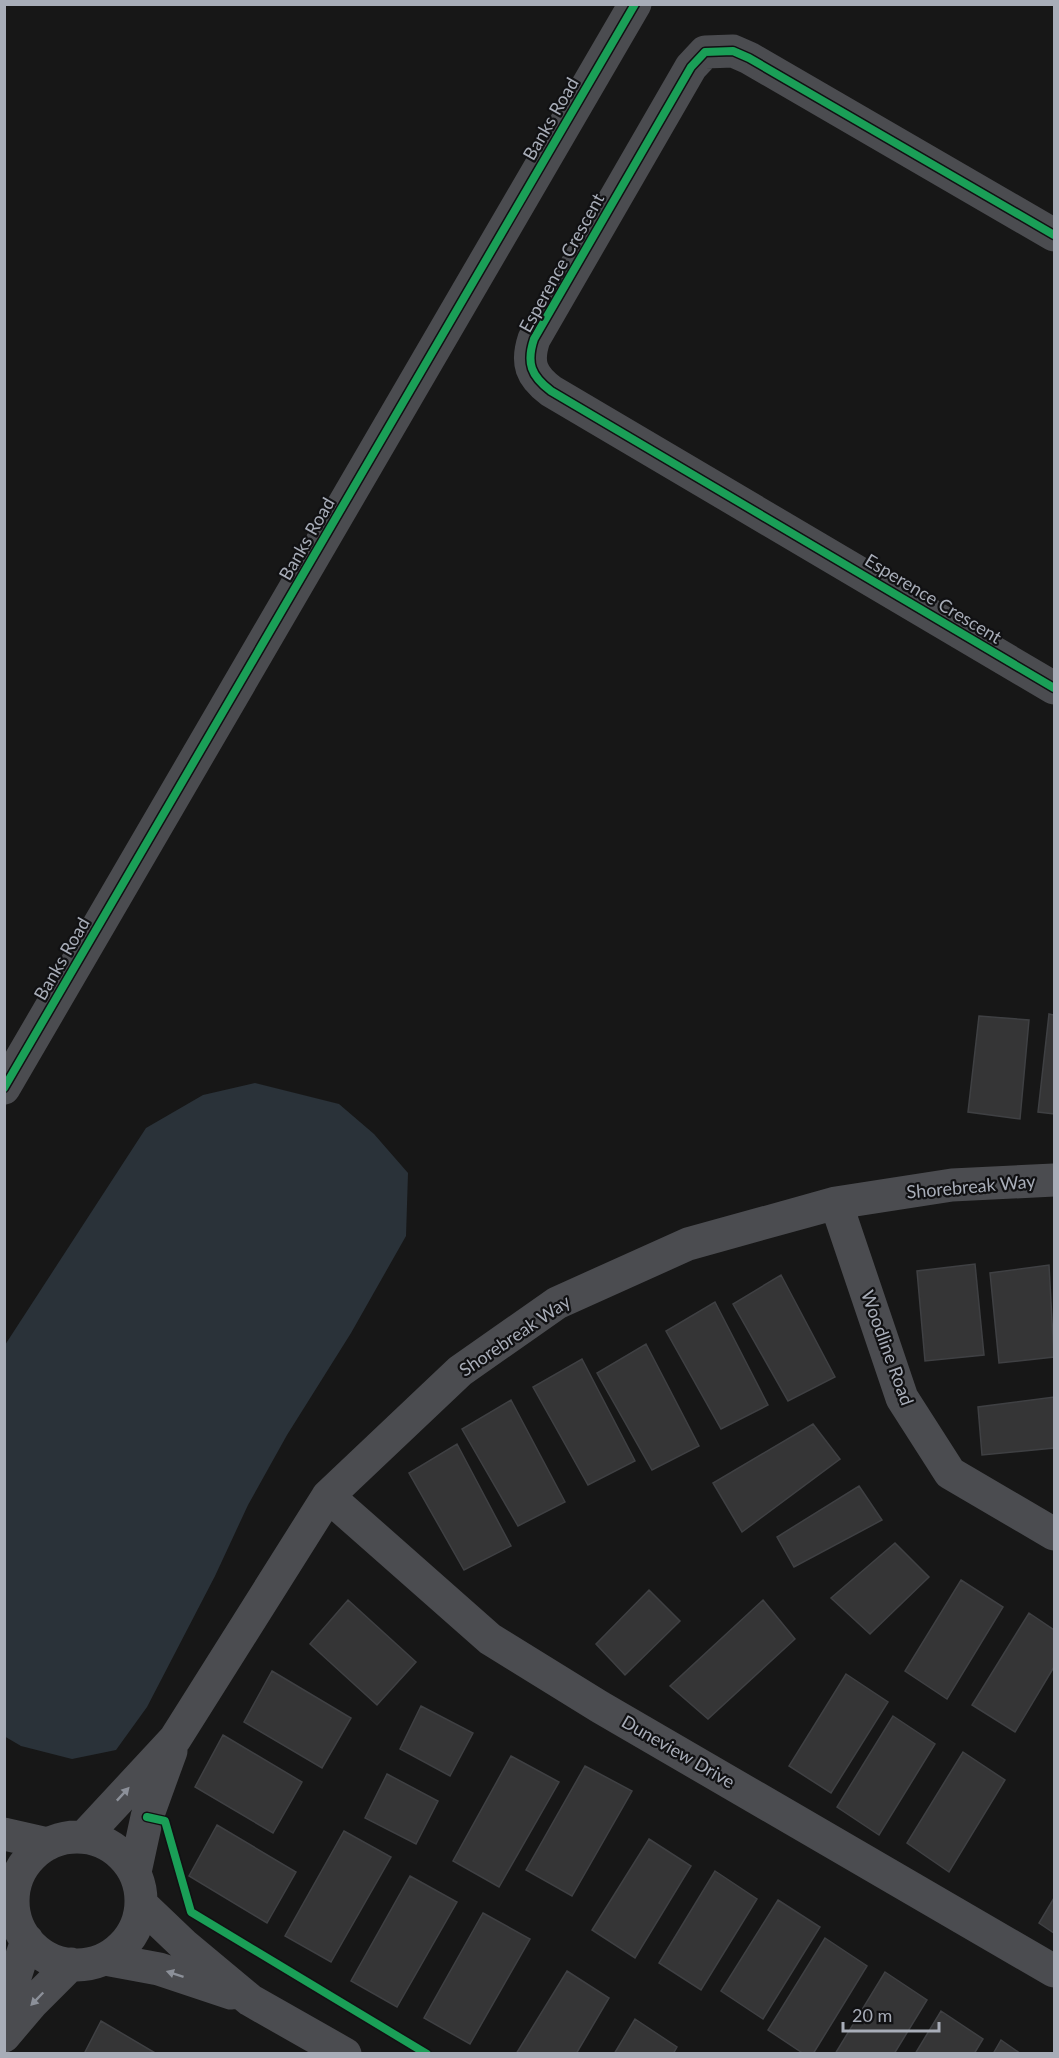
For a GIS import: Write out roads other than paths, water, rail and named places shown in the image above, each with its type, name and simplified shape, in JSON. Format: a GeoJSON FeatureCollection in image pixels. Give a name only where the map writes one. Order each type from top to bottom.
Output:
{"type":"FeatureCollection","features":[{"type":"Feature","properties":{"kind":"street","name":"Banks Road"},"geometry":{"type":"LineString","coordinates":[[4,1088],[635,4]]}},
{"type":"Feature","properties":{"kind":"street","name":"Esperence Crescent"},"geometry":{"type":"LineString","coordinates":[[1054,235],[748,58],[733,51],[705,52],[686,76],[534,339],[529,356],[537,381],[551,391],[1054,688]]}},
{"type":"Feature","properties":{"kind":"street","name":"Shorebreak Way"},"geometry":{"type":"LineString","coordinates":[[84,1837],[175,1738],[328,1496],[460,1371],[556,1303],[688,1244],[836,1203],[951,1185],[1054,1180]]}},
{"type":"Feature","properties":{"kind":"street","name":"Woodline Road"},"geometry":{"type":"LineString","coordinates":[[836,1203],[902,1398],[950,1473],[1054,1534]]}},
{"type":"Feature","properties":{"kind":"street","name":"Duneview Drive"},"geometry":{"type":"LineString","coordinates":[[328,1496],[490,1639],[610,1713],[1054,1971]]}},
{"type":"Feature","properties":{"kind":"street","name":"Shorebreak Way"},"geometry":{"type":"LineString","coordinates":[[135,1872],[147,1817],[175,1738]]}},
{"type":"Feature","properties":{"kind":"street"},"geometry":{"type":"LineString","coordinates":[[4,1834],[48,1844]]}},
{"type":"Feature","properties":{"kind":"street"},"geometry":{"type":"LineString","coordinates":[[105,1959],[131,1936],[138,1921],[141,1904],[140,1887],[135,1872],[114,1848],[99,1840],[67,1837],[48,1844],[26,1862],[18,1876],[9,1902],[18,1926],[27,1940],[54,1961],[71,1964],[105,1959],[159,1969],[250,2000]]}},
{"type":"Feature","properties":{"kind":"street"},"geometry":{"type":"LineString","coordinates":[[141,1904],[184,1945],[250,2000],[345,2054]]}},
{"type":"Feature","properties":{"kind":"street"},"geometry":{"type":"LineString","coordinates":[[4,2011],[27,1940]]}},
{"type":"Feature","properties":{"kind":"street"},"geometry":{"type":"LineString","coordinates":[[4,2036],[32,2003],[71,1964]]}}]}
